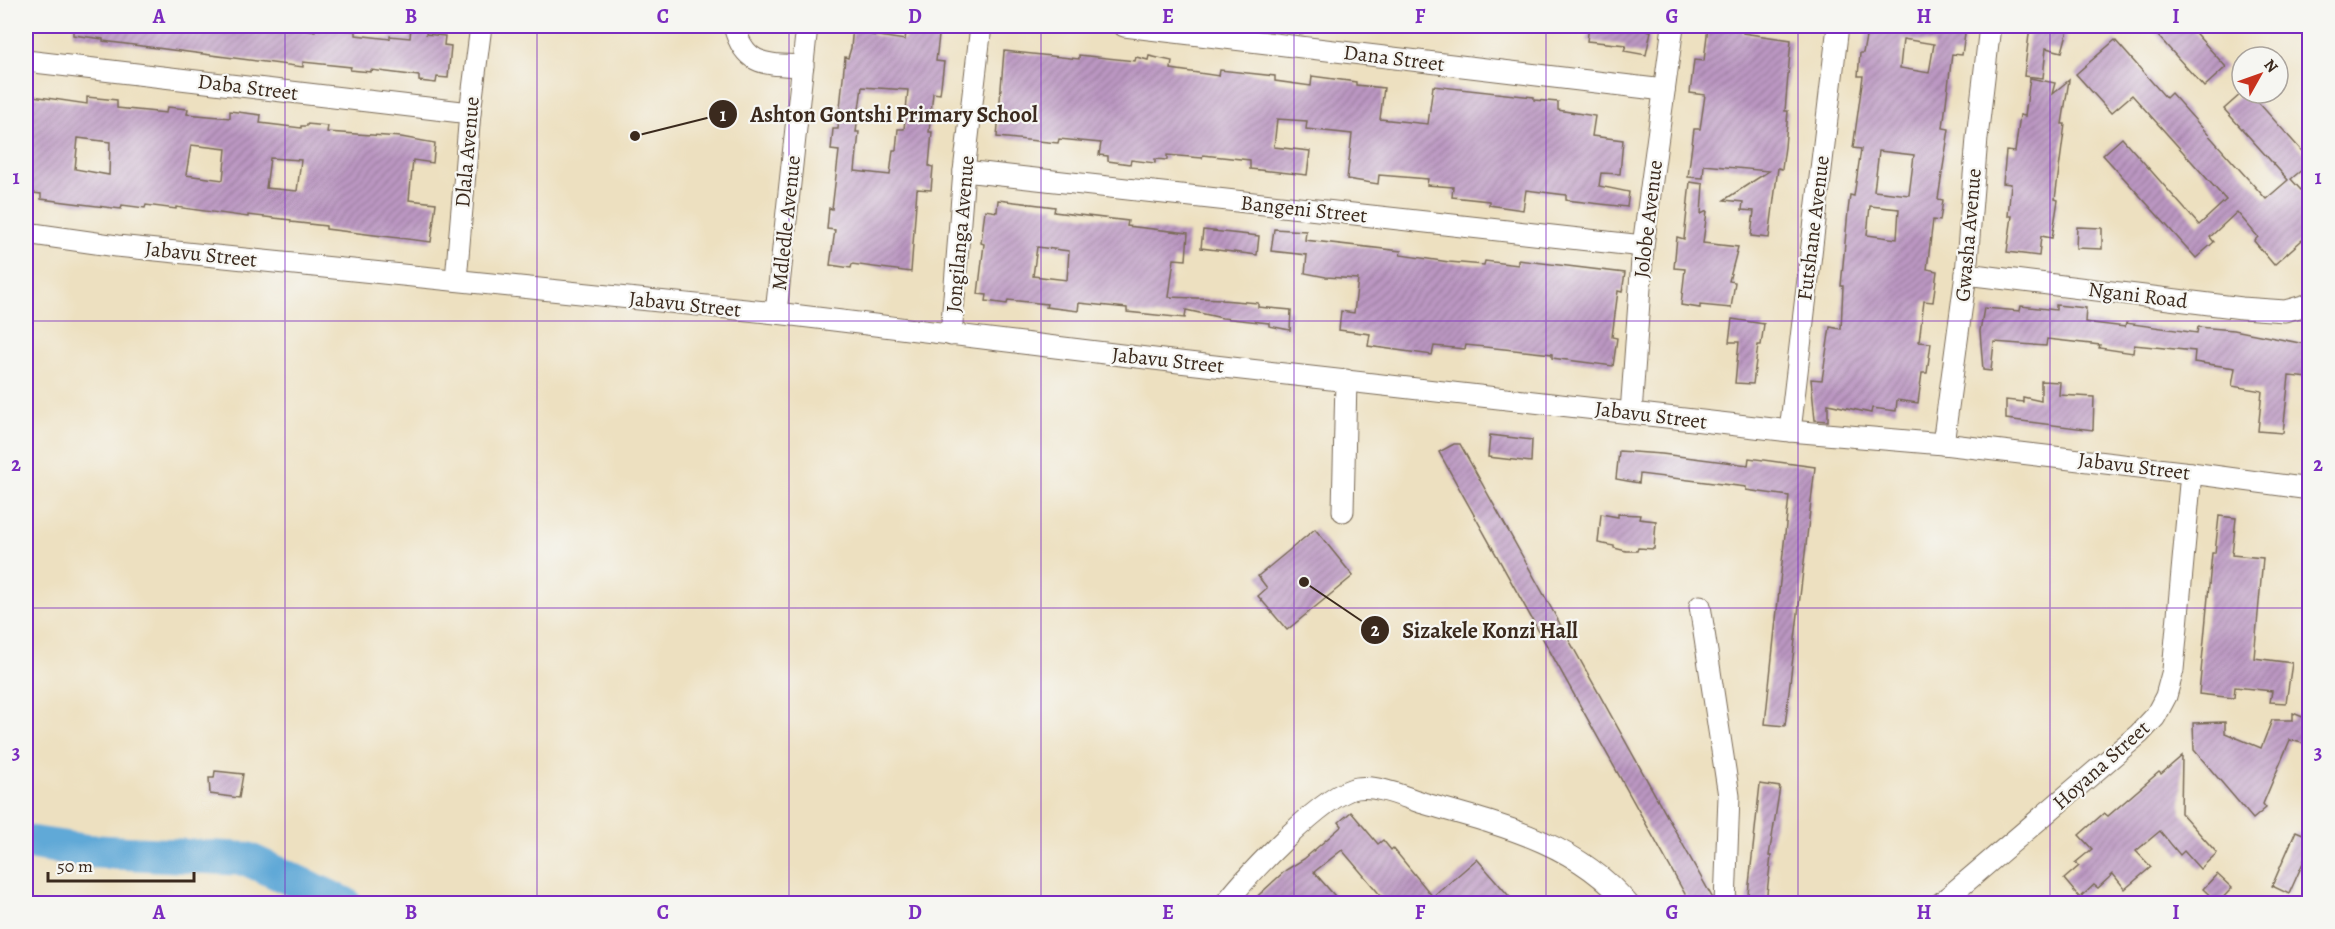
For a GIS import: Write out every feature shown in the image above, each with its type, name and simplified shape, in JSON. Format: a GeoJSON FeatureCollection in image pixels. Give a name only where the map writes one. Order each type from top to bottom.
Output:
{"type":"FeatureCollection","features":[{"type":"Feature","properties":{"kind":"street","name":"Dlala Avenue"},"geometry":{"type":"LineString","coordinates":[[456,280],[470,113],[481,26]]}},
{"type":"Feature","properties":{"kind":"street"},"geometry":{"type":"LineString","coordinates":[[734,26],[744,49],[754,60],[765,64],[802,66]]}},
{"type":"Feature","properties":{"kind":"street","name":"Mdledle Avenue"},"geometry":{"type":"LineString","coordinates":[[776,313],[807,26]]}},
{"type":"Feature","properties":{"kind":"street","name":"Jongilanga Avenue"},"geometry":{"type":"LineString","coordinates":[[951,335],[964,171],[981,26]]}},
{"type":"Feature","properties":{"kind":"street","name":"Dana Street"},"geometry":{"type":"LineString","coordinates":[[1124,26],[1664,90]]}},
{"type":"Feature","properties":{"kind":"street","name":"Jolobe Avenue"},"geometry":{"type":"LineString","coordinates":[[1631,413],[1643,246],[1673,26]]}},
{"type":"Feature","properties":{"kind":"street","name":"Futshane Avenue"},"geometry":{"type":"LineString","coordinates":[[1790,431],[1838,26]]}},
{"type":"Feature","properties":{"kind":"street","name":"Gwasha Avenue"},"geometry":{"type":"LineString","coordinates":[[1943,444],[1966,274],[1977,138],[1990,26]]}},
{"type":"Feature","properties":{"kind":"street","name":"Daba Street"},"geometry":{"type":"LineString","coordinates":[[26,61],[470,113]]}},
{"type":"Feature","properties":{"kind":"street","name":"Bangeni Street"},"geometry":{"type":"LineString","coordinates":[[964,171],[1643,246]]}},
{"type":"Feature","properties":{"kind":"street","name":"Jabavu Street"},"geometry":{"type":"LineString","coordinates":[[26,233],[117,246],[776,313],[1790,431],[1943,444],[2310,489]]}},
{"type":"Feature","properties":{"kind":"street","name":"Ngani Road"},"geometry":{"type":"LineString","coordinates":[[1966,274],[2242,308],[2285,311],[2310,304]]}},
{"type":"Feature","properties":{"kind":"street"},"geometry":{"type":"LineString","coordinates":[[1343,511],[1346,380]]}},
{"type":"Feature","properties":{"kind":"street","name":"Hoyana Street"},"geometry":{"type":"LineString","coordinates":[[1940,903],[2123,749],[2155,717],[2166,696],[2173,670],[2191,473]]}},
{"type":"Feature","properties":{"kind":"street"},"geometry":{"type":"LineString","coordinates":[[1700,606],[1729,796],[1725,903]]}},
{"type":"Feature","properties":{"kind":"street"},"geometry":{"type":"LineString","coordinates":[[1225,903],[1240,885],[1322,805],[1340,794],[1358,788],[1382,790],[1524,833],[1582,862],[1613,886],[1628,903]]}},
{"type":"Feature","properties":{"kind":"building"},"geometry":{"type":"Polygon","coordinates":[[[73,26],[165,26],[165,28],[211,32],[211,30],[219,31],[219,26],[287,26],[286,28],[315,31],[316,26],[336,26],[335,29],[356,31],[356,35],[390,39],[390,36],[410,38],[411,26],[427,26],[426,34],[445,36],[444,45],[451,46],[448,78],[437,77],[436,83],[419,81],[419,76],[371,70],[371,72],[350,70],[351,67],[303,62],[303,67],[103,41],[103,39],[73,35],[73,26]]]}},
{"type":"Feature","properties":{"kind":"building"},"geometry":{"type":"Polygon","coordinates":[[[853,26],[873,26],[872,35],[905,40],[907,26],[940,27],[936,61],[944,62],[940,94],[933,93],[929,132],[932,132],[929,166],[933,167],[931,190],[917,189],[911,272],[852,264],[851,268],[830,265],[835,230],[827,229],[829,208],[832,209],[839,151],[831,150],[833,129],[838,129],[845,57],[848,58],[853,26]],[[862,87],[856,132],[859,132],[855,171],[890,175],[898,129],[904,129],[908,90],[862,87]]]}},
{"type":"Feature","properties":{"kind":"building"},"geometry":{"type":"Polygon","coordinates":[[[1589,26],[1623,26],[1651,31],[1646,55],[1624,51],[1626,45],[1587,41],[1589,26]]]}},
{"type":"Feature","properties":{"kind":"building"},"geometry":{"type":"Polygon","coordinates":[[[1708,26],[1743,26],[1743,33],[1791,40],[1785,111],[1788,111],[1785,147],[1782,169],[1778,168],[1769,238],[1751,236],[1754,211],[1742,210],[1743,202],[1724,200],[1769,171],[1704,165],[1703,178],[1688,177],[1694,129],[1700,129],[1705,95],[1690,93],[1694,60],[1704,61],[1708,26]]]}},
{"type":"Feature","properties":{"kind":"building"},"geometry":{"type":"Polygon","coordinates":[[[1868,26],[1966,26],[1962,55],[1952,54],[1943,128],[1949,129],[1938,199],[1943,200],[1940,221],[1933,220],[1927,269],[1937,271],[1933,302],[1924,301],[1919,342],[1931,343],[1927,373],[1922,373],[1918,403],[1897,400],[1896,411],[1872,408],[1871,413],[1828,404],[1828,421],[1815,420],[1811,379],[1822,380],[1830,327],[1841,329],[1843,286],[1841,286],[1848,211],[1850,195],[1854,196],[1861,149],[1853,148],[1863,76],[1858,76],[1860,53],[1863,53],[1868,26]],[[1903,39],[1900,68],[1929,73],[1934,44],[1903,39]],[[1879,151],[1874,191],[1909,195],[1914,155],[1879,151]],[[1870,206],[1867,235],[1897,239],[1899,209],[1870,206]]]}},
{"type":"Feature","properties":{"kind":"building"},"geometry":{"type":"Polygon","coordinates":[[[2030,26],[2069,26],[2062,52],[2046,48],[2043,78],[2024,76],[2030,26]]]}},
{"type":"Feature","properties":{"kind":"building"},"geometry":{"type":"Polygon","coordinates":[[[2149,26],[2189,26],[2226,67],[2204,87],[2149,26]]]}},
{"type":"Feature","properties":{"kind":"building"},"geometry":{"type":"Polygon","coordinates":[[[2115,40],[2166,98],[2171,93],[2266,199],[2288,180],[2224,109],[2230,104],[2261,105],[2310,160],[2310,163],[2291,179],[2310,200],[2310,233],[2274,265],[2254,241],[2258,237],[2237,212],[2210,237],[2214,242],[2196,258],[2103,155],[2122,138],[2199,225],[2226,200],[2132,95],[2111,113],[2076,74],[2115,40]]]}},
{"type":"Feature","properties":{"kind":"building"},"geometry":{"type":"Polygon","coordinates":[[[1004,51],[1079,59],[1079,55],[1135,61],[1136,57],[1148,60],[1149,56],[1172,61],[1171,69],[1219,76],[1220,70],[1275,76],[1275,81],[1311,86],[1312,76],[1356,82],[1356,85],[1384,88],[1380,119],[1428,124],[1433,86],[1534,97],[1534,100],[1558,102],[1558,110],[1595,116],[1592,136],[1623,140],[1620,174],[1601,173],[1599,186],[1629,192],[1627,207],[1566,200],[1566,195],[1526,190],[1523,210],[1489,205],[1489,201],[1452,197],[1453,187],[1427,185],[1428,179],[1379,175],[1378,184],[1347,179],[1352,134],[1306,129],[1307,121],[1277,119],[1274,147],[1310,151],[1307,175],[1250,169],[1250,160],[1203,155],[1202,158],[1167,155],[1167,160],[1155,159],[1155,163],[1131,160],[1130,164],[1108,161],[1108,156],[1099,155],[1101,143],[1059,139],[1058,143],[997,137],[1004,51]]]}},
{"type":"Feature","properties":{"kind":"building"},"geometry":{"type":"Polygon","coordinates":[[[2030,78],[2055,83],[2052,94],[2069,80],[2062,124],[2065,124],[2052,238],[2041,236],[2039,256],[2007,252],[2012,216],[2008,216],[2011,184],[2003,183],[2006,151],[2015,152],[2020,115],[2025,116],[2030,78]]]}},
{"type":"Feature","properties":{"kind":"building"},"geometry":{"type":"Polygon","coordinates":[[[26,95],[87,104],[87,97],[117,100],[117,108],[166,113],[167,107],[188,109],[187,114],[230,118],[230,111],[261,115],[260,123],[301,128],[307,124],[328,126],[327,132],[401,137],[435,143],[433,163],[413,160],[409,200],[436,203],[431,242],[326,229],[326,226],[291,222],[291,220],[248,215],[248,217],[176,207],[176,209],[146,205],[145,208],[122,205],[121,209],[41,199],[41,194],[26,192],[26,95]],[[78,138],[75,169],[109,175],[110,142],[78,138]],[[191,145],[186,175],[223,180],[226,149],[191,145]],[[270,158],[266,188],[297,191],[301,160],[270,158]]]}},
{"type":"Feature","properties":{"kind":"building"},"geometry":{"type":"Polygon","coordinates":[[[1690,182],[1703,184],[1701,214],[1707,211],[1703,243],[1738,247],[1729,281],[1735,282],[1731,308],[1700,305],[1700,308],[1681,305],[1685,269],[1674,268],[1677,237],[1684,239],[1690,182]]]}},
{"type":"Feature","properties":{"kind":"building"},"geometry":{"type":"Polygon","coordinates":[[[998,200],[1055,207],[1054,212],[1128,221],[1127,226],[1188,233],[1186,260],[1174,259],[1169,297],[1222,299],[1258,303],[1258,307],[1291,310],[1290,330],[1269,326],[1269,323],[1222,318],[1186,310],[1185,318],[1127,312],[1127,308],[1079,303],[1078,311],[1046,307],[1047,304],[1008,300],[1007,304],[986,301],[987,295],[978,294],[984,244],[981,243],[985,210],[997,212],[998,200]],[[1037,247],[1033,276],[1067,280],[1069,251],[1037,247]]]}},
{"type":"Feature","properties":{"kind":"building"},"geometry":{"type":"Polygon","coordinates":[[[2077,227],[2102,228],[2102,249],[2076,248],[2077,227]]]}},
{"type":"Feature","properties":{"kind":"building"},"geometry":{"type":"Polygon","coordinates":[[[1274,229],[1306,231],[1305,240],[1401,251],[1400,255],[1449,262],[1484,265],[1485,261],[1518,265],[1518,260],[1625,273],[1622,292],[1618,291],[1612,337],[1617,338],[1613,366],[1552,358],[1552,354],[1466,345],[1465,349],[1434,346],[1432,355],[1368,346],[1370,334],[1339,330],[1341,311],[1354,313],[1358,279],[1305,273],[1307,255],[1271,251],[1274,229]]]}},
{"type":"Feature","properties":{"kind":"building"},"geometry":{"type":"Polygon","coordinates":[[[1203,230],[1259,236],[1257,255],[1201,248],[1203,230]]]}},
{"type":"Feature","properties":{"kind":"building"},"geometry":{"type":"Polygon","coordinates":[[[2056,305],[2086,308],[2085,322],[2125,327],[2126,323],[2197,333],[2198,327],[2234,330],[2310,345],[2310,378],[2289,376],[2283,433],[2258,431],[2262,391],[2232,386],[2235,368],[2194,362],[2195,351],[2134,345],[2133,353],[2099,348],[2100,345],[2047,339],[2046,346],[1994,342],[1991,371],[1983,370],[1980,331],[1984,308],[2020,311],[2021,306],[2056,310],[2056,305]]]}},
{"type":"Feature","properties":{"kind":"building"},"geometry":{"type":"Polygon","coordinates":[[[1732,319],[1764,324],[1761,345],[1758,345],[1753,384],[1735,383],[1739,342],[1729,342],[1732,319]]]}},
{"type":"Feature","properties":{"kind":"building"},"geometry":{"type":"Polygon","coordinates":[[[2041,381],[2060,382],[2059,395],[2094,397],[2093,430],[2006,419],[2006,400],[2023,402],[2023,397],[2041,401],[2041,381]]]}},
{"type":"Feature","properties":{"kind":"building"},"geometry":{"type":"Polygon","coordinates":[[[1490,435],[1532,440],[1531,462],[1488,457],[1490,435]]]}},
{"type":"Feature","properties":{"kind":"building"},"geometry":{"type":"Polygon","coordinates":[[[1454,444],[1460,444],[1712,897],[1712,903],[1690,903],[1439,452],[1454,444]]]}},
{"type":"Feature","properties":{"kind":"building"},"geometry":{"type":"Polygon","coordinates":[[[1619,451],[1748,465],[1749,458],[1815,467],[1785,726],[1765,724],[1789,496],[1746,490],[1746,487],[1640,474],[1639,483],[1616,479],[1619,451]]]}},
{"type":"Feature","properties":{"kind":"building"},"geometry":{"type":"Polygon","coordinates":[[[1601,514],[1618,517],[1618,514],[1640,515],[1639,519],[1656,521],[1654,549],[1638,548],[1637,551],[1626,551],[1598,543],[1601,514]]]}},
{"type":"Feature","properties":{"kind":"building"},"geometry":{"type":"Polygon","coordinates":[[[2219,516],[2236,518],[2232,555],[2263,558],[2254,658],[2292,663],[2286,703],[2270,702],[2272,691],[2235,687],[2234,698],[2199,694],[2212,553],[2215,553],[2219,516]]]}},
{"type":"Feature","properties":{"kind":"building"},"geometry":{"type":"Polygon","coordinates":[[[1315,529],[1353,576],[1287,630],[1258,596],[1267,588],[1258,576],[1315,529]]]}},
{"type":"Feature","properties":{"kind":"building"},"geometry":{"type":"Polygon","coordinates":[[[2293,713],[2310,720],[2310,745],[2290,740],[2263,804],[2266,808],[2253,819],[2194,750],[2193,723],[2225,722],[2225,733],[2261,748],[2272,720],[2293,720],[2293,713]]]}},
{"type":"Feature","properties":{"kind":"building"},"geometry":{"type":"Polygon","coordinates":[[[2182,756],[2181,813],[2217,853],[2200,869],[2184,851],[2180,855],[2160,831],[2136,851],[2151,867],[2125,889],[2113,874],[2098,888],[2094,885],[2080,898],[2064,879],[2079,866],[2075,863],[2092,849],[2079,835],[2104,813],[2108,816],[2159,772],[2161,774],[2182,756]]]}},
{"type":"Feature","properties":{"kind":"building"},"geometry":{"type":"Polygon","coordinates":[[[215,771],[243,774],[239,798],[210,794],[209,778],[214,778],[215,771]]]}},
{"type":"Feature","properties":{"kind":"building"},"geometry":{"type":"Polygon","coordinates":[[[1760,784],[1780,787],[1769,856],[1771,856],[1766,903],[1747,903],[1760,784]]]}},
{"type":"Feature","properties":{"kind":"building"},"geometry":{"type":"Polygon","coordinates":[[[1351,812],[1378,844],[1383,840],[1391,850],[1393,848],[1433,897],[1477,859],[1515,903],[1387,903],[1342,850],[1314,872],[1341,903],[1250,903],[1286,870],[1304,859],[1342,826],[1339,822],[1351,812]]]}},
{"type":"Feature","properties":{"kind":"building"},"geometry":{"type":"Polygon","coordinates":[[[2296,831],[2310,837],[2310,847],[2289,894],[2272,886],[2296,831]]]}},
{"type":"Feature","properties":{"kind":"building"},"geometry":{"type":"Polygon","coordinates":[[[2217,874],[2232,888],[2218,903],[2203,889],[2217,874]]]}},
{"type":"Feature","properties":{"kind":"waterway"},"geometry":{"type":"LineString","coordinates":[[26,842],[87,851],[247,859],[345,904]]}},
{"type":"Feature","properties":{"kind":"place","name":"Ashton Gontshi Primary School"},"geometry":{"type":"Point","coordinates":[635,136]}},
{"type":"Feature","properties":{"kind":"place","name":"Sizakele Konzi Hall"},"geometry":{"type":"Point","coordinates":[1304,582]}}]}
